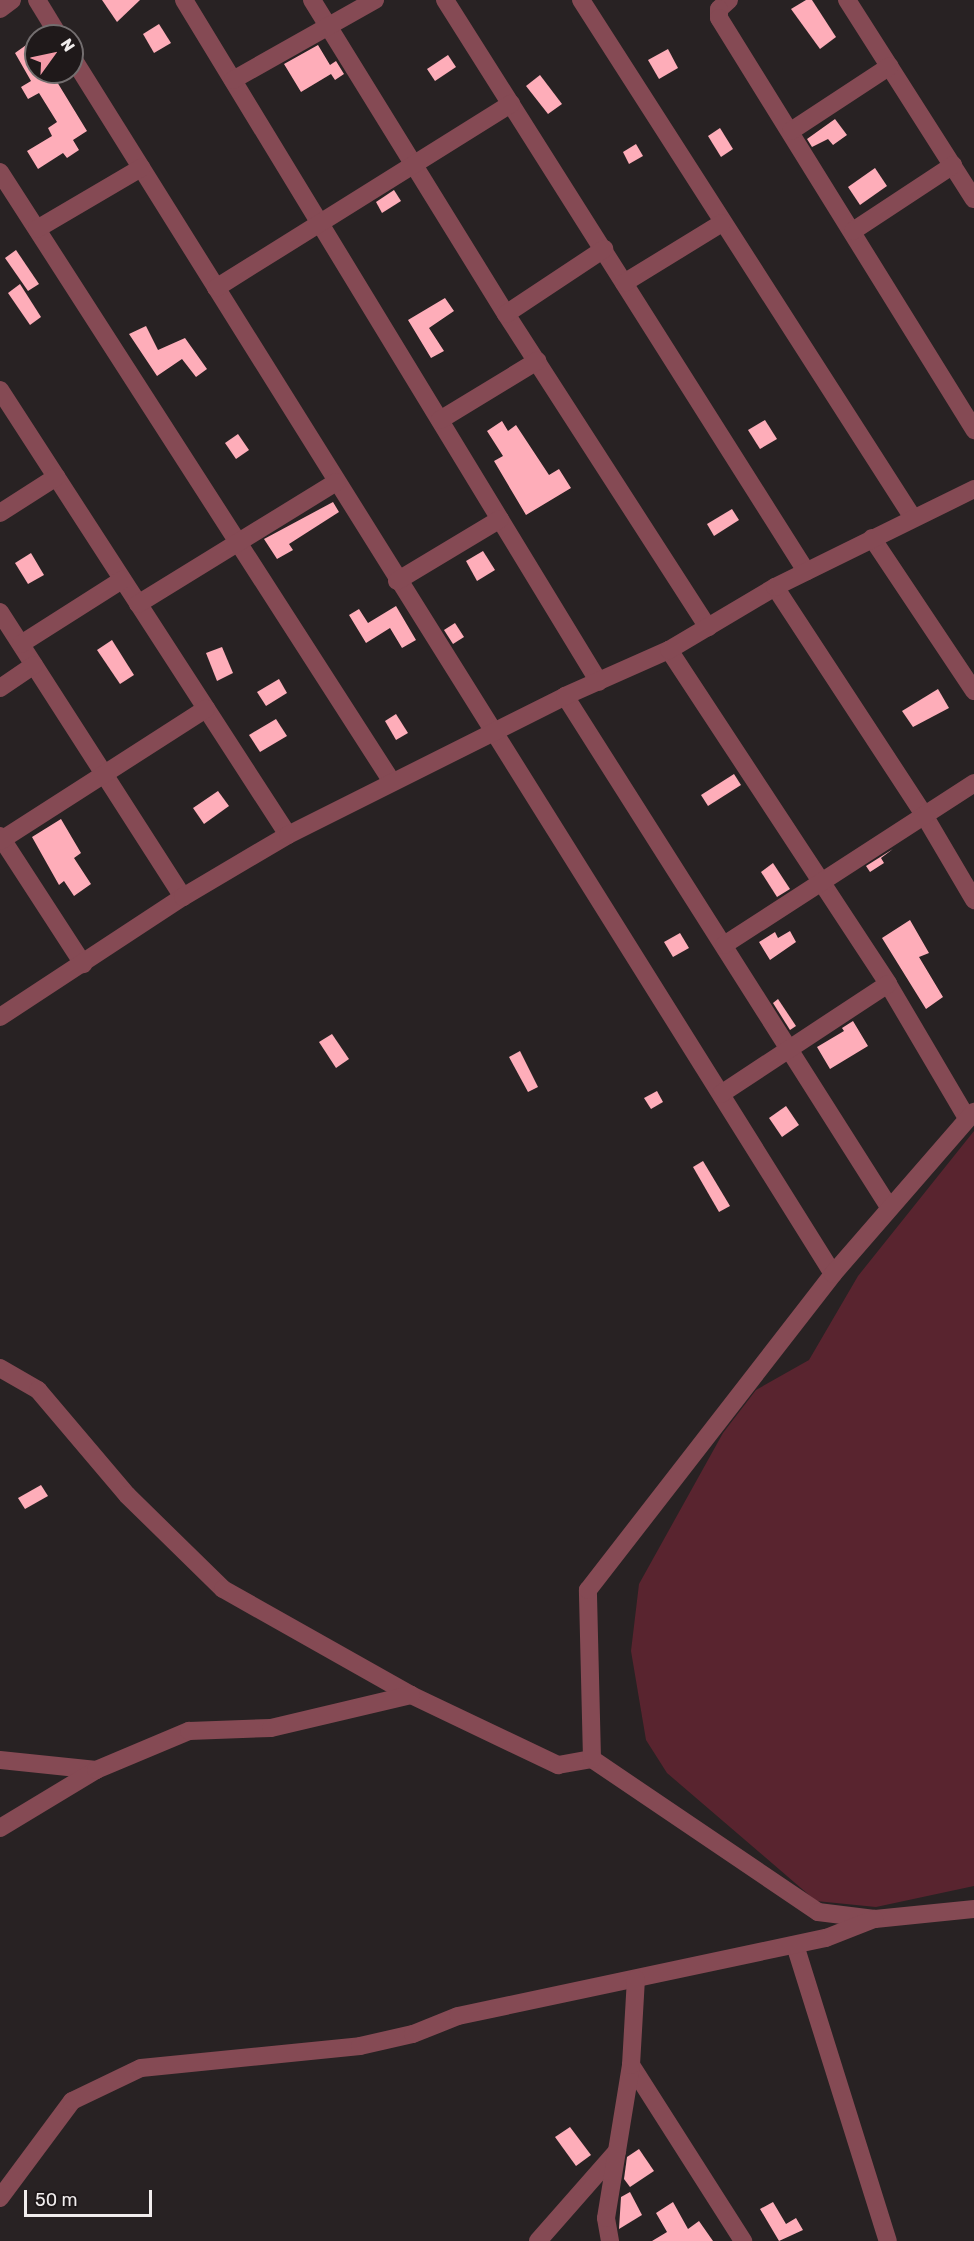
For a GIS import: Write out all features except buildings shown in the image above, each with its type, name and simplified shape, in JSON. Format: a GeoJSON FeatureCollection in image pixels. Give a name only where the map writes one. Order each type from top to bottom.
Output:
{"type":"FeatureCollection","features":[{"type":"Feature","properties":{"kind":"street"},"geometry":{"type":"LineString","coordinates":[[0,9],[12,0]]}},
{"type":"Feature","properties":{"kind":"street"},"geometry":{"type":"LineString","coordinates":[[37,0],[52,24]]}},
{"type":"Feature","properties":{"kind":"street"},"geometry":{"type":"LineString","coordinates":[[184,0],[599,682]]}},
{"type":"Feature","properties":{"kind":"street"},"geometry":{"type":"LineString","coordinates":[[312,0],[506,314],[708,627]]}},
{"type":"Feature","properties":{"kind":"street"},"geometry":{"type":"LineString","coordinates":[[233,80],[330,28],[375,0]]}},
{"type":"Feature","properties":{"kind":"street"},"geometry":{"type":"LineString","coordinates":[[581,0],[913,518]]}},
{"type":"Feature","properties":{"kind":"street"},"geometry":{"type":"LineString","coordinates":[[729,0],[719,9],[719,18],[974,429]]}},
{"type":"Feature","properties":{"kind":"street"},"geometry":{"type":"LineString","coordinates":[[847,0],[974,199]]}},
{"type":"Feature","properties":{"kind":"street"},"geometry":{"type":"LineString","coordinates":[[453,3],[511,104],[806,571]]}},
{"type":"Feature","properties":{"kind":"street"},"geometry":{"type":"LineString","coordinates":[[791,131],[890,66]]}},
{"type":"Feature","properties":{"kind":"street"},"geometry":{"type":"LineString","coordinates":[[84,76],[491,733],[722,1094],[833,1274]]}},
{"type":"Feature","properties":{"kind":"street"},"geometry":{"type":"LineString","coordinates":[[216,288],[511,104]]}},
{"type":"Feature","properties":{"kind":"street"},"geometry":{"type":"LineString","coordinates":[[853,231],[953,165]]}},
{"type":"Feature","properties":{"kind":"street"},"geometry":{"type":"LineString","coordinates":[[37,229],[141,168]]}},
{"type":"Feature","properties":{"kind":"street"},"geometry":{"type":"LineString","coordinates":[[0,172],[392,782]]}},
{"type":"Feature","properties":{"kind":"street"},"geometry":{"type":"LineString","coordinates":[[624,283],[722,223]]}},
{"type":"Feature","properties":{"kind":"street"},"geometry":{"type":"LineString","coordinates":[[506,314],[604,249]]}},
{"type":"Feature","properties":{"kind":"street"},"geometry":{"type":"LineString","coordinates":[[440,420],[537,361]]}},
{"type":"Feature","properties":{"kind":"street"},"geometry":{"type":"LineString","coordinates":[[0,390],[288,835]]}},
{"type":"Feature","properties":{"kind":"street"},"geometry":{"type":"LineString","coordinates":[[0,513],[56,477]]}},
{"type":"Feature","properties":{"kind":"street"},"geometry":{"type":"LineString","coordinates":[[138,604],[336,482]]}},
{"type":"Feature","properties":{"kind":"street"},"geometry":{"type":"LineString","coordinates":[[0,1017],[183,897],[288,835],[566,696],[669,650],[775,587],[974,489]]}},
{"type":"Feature","properties":{"kind":"street"},"geometry":{"type":"LineString","coordinates":[[397,581],[500,519]]}},
{"type":"Feature","properties":{"kind":"street"},"geometry":{"type":"LineString","coordinates":[[872,538],[974,691]]}},
{"type":"Feature","properties":{"kind":"street"},"geometry":{"type":"LineString","coordinates":[[21,644],[122,580]]}},
{"type":"Feature","properties":{"kind":"street"},"geometry":{"type":"LineString","coordinates":[[775,587],[924,815],[974,900]]}},
{"type":"Feature","properties":{"kind":"street"},"geometry":{"type":"LineString","coordinates":[[0,612],[183,897]]}},
{"type":"Feature","properties":{"kind":"street"},"geometry":{"type":"LineString","coordinates":[[592,1759],[588,1590],[833,1274],[971,1115],[669,650]]}},
{"type":"Feature","properties":{"kind":"street"},"geometry":{"type":"LineString","coordinates":[[0,688],[34,665]]}},
{"type":"Feature","properties":{"kind":"street"},"geometry":{"type":"LineString","coordinates":[[566,696],[791,1047],[889,1207]]}},
{"type":"Feature","properties":{"kind":"street"},"geometry":{"type":"LineString","coordinates":[[83,964],[1,839],[206,709]]}},
{"type":"Feature","properties":{"kind":"street"},"geometry":{"type":"LineString","coordinates":[[724,945],[974,783]]}},
{"type":"Feature","properties":{"kind":"street"},"geometry":{"type":"LineString","coordinates":[[722,1094],[888,984]]}},
{"type":"Feature","properties":{"kind":"street"},"geometry":{"type":"LineString","coordinates":[[0,1368],[38,1390],[128,1495],[223,1589],[411,1695],[558,1765],[592,1759],[818,1912],[875,1919],[974,1909]]}},
{"type":"Feature","properties":{"kind":"street"},"geometry":{"type":"LineString","coordinates":[[0,1828],[96,1770],[189,1731],[271,1728],[411,1695]]}},
{"type":"Feature","properties":{"kind":"street"},"geometry":{"type":"LineString","coordinates":[[0,1760],[96,1770]]}},
{"type":"Feature","properties":{"kind":"street"},"geometry":{"type":"LineString","coordinates":[[0,2198],[72,2101],[141,2068],[360,2046],[413,2034],[458,2016],[826,1938],[875,1919]]}},
{"type":"Feature","properties":{"kind":"street"},"geometry":{"type":"LineString","coordinates":[[795,1945],[888,2241]]}},
{"type":"Feature","properties":{"kind":"street"},"geometry":{"type":"LineString","coordinates":[[610,2241],[606,2218],[631,2065],[636,1979]]}},
{"type":"Feature","properties":{"kind":"street"},"geometry":{"type":"LineString","coordinates":[[631,2065],[743,2241]]}},
{"type":"Feature","properties":{"kind":"street"},"geometry":{"type":"LineString","coordinates":[[538,2241],[617,2151]]}},
{"type":"Feature","properties":{"kind":"shaded area"},"geometry":{"type":"Polygon","coordinates":[[[974,1131],[974,1886],[876,1907],[816,1901],[667,1773],[646,1740],[631,1651],[639,1584],[723,1433],[756,1390],[809,1360],[858,1276],[974,1131]]]}}]}
